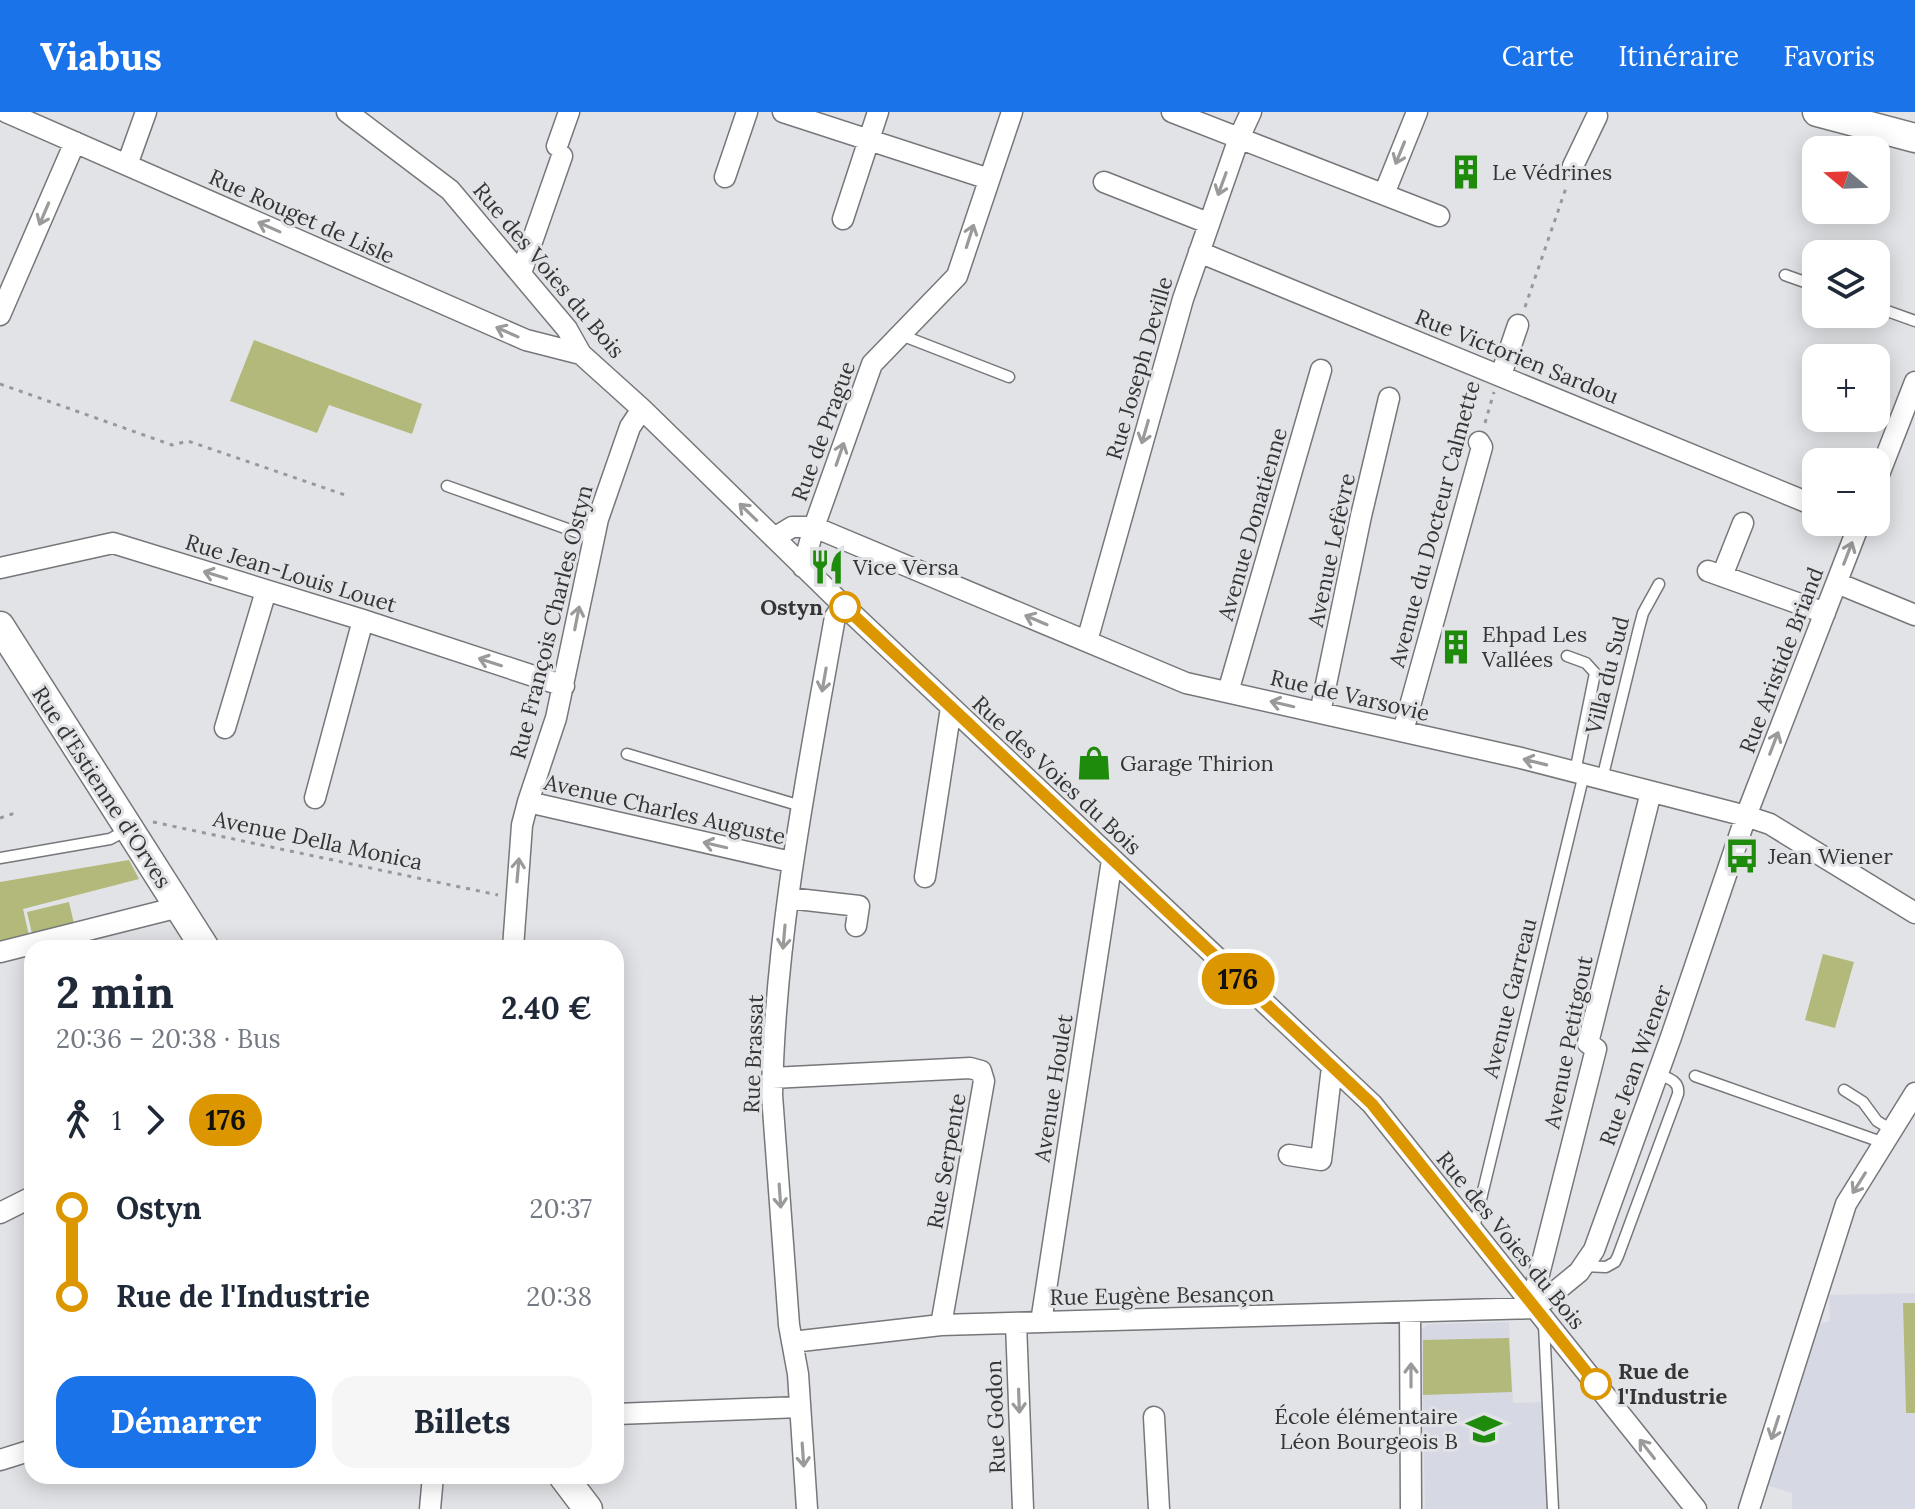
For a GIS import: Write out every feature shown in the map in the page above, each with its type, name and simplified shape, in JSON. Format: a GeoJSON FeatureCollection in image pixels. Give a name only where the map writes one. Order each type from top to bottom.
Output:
{"type":"FeatureCollection","features":[{"type":"Feature","properties":{"kind":"street","name":"Rue Rouget de Lisle"},"geometry":{"type":"LineString","coordinates":[[6,112],[537,345],[581,354]]}},
{"type":"Feature","properties":{"kind":"street"},"geometry":{"type":"LineString","coordinates":[[127,165],[146,112]]}},
{"type":"Feature","properties":{"kind":"street","name":"Rue des Voies du Bois"},"geometry":{"type":"LineString","coordinates":[[347,112],[450,190],[567,329],[581,354],[1372,1104],[1696,1509]]}},
{"type":"Feature","properties":{"kind":"street"},"geometry":{"type":"LineString","coordinates":[[521,273],[560,151],[569,112]]}},
{"type":"Feature","properties":{"kind":"street"},"geometry":{"type":"LineString","coordinates":[[725,177],[747,112]]}},
{"type":"Feature","properties":{"kind":"street"},"geometry":{"type":"LineString","coordinates":[[783,112],[989,179]]}},
{"type":"Feature","properties":{"kind":"street"},"geometry":{"type":"LineString","coordinates":[[843,219],[878,112]]}},
{"type":"Feature","properties":{"kind":"street","name":"Rue de Prague"},"geometry":{"type":"LineString","coordinates":[[803,567],[814,527],[872,364],[957,276],[1012,112]]}},
{"type":"Feature","properties":{"kind":"street"},"geometry":{"type":"LineString","coordinates":[[1172,112],[1439,216]]}},
{"type":"Feature","properties":{"kind":"street","name":"Rue Joseph Deville"},"geometry":{"type":"LineString","coordinates":[[1087,641],[1183,299],[1208,223],[1251,112]]}},
{"type":"Feature","properties":{"kind":"street"},"geometry":{"type":"LineString","coordinates":[[1384,194],[1417,112]]}},
{"type":"Feature","properties":{"kind":"street"},"geometry":{"type":"LineString","coordinates":[[1817,112],[1915,138]]}},
{"type":"Feature","properties":{"kind":"street"},"geometry":{"type":"LineString","coordinates":[[1573,166],[1597,116]]}},
{"type":"Feature","properties":{"kind":"street"},"geometry":{"type":"LineString","coordinates":[[0,315],[75,142]]}},
{"type":"Feature","properties":{"kind":"street"},"geometry":{"type":"LineString","coordinates":[[1104,182],[1208,223]]}},
{"type":"Feature","properties":{"kind":"street","name":"Rue Victorien Sardou"},"geometry":{"type":"LineString","coordinates":[[1199,252],[1802,500]]}},
{"type":"Feature","properties":{"kind":"street"},"geometry":{"type":"LineString","coordinates":[[1500,375],[1518,325]]}},
{"type":"Feature","properties":{"kind":"street","name":"Avenue Donatienne"},"geometry":{"type":"LineString","coordinates":[[1228,692],[1321,370]]}},
{"type":"Feature","properties":{"kind":"street"},"geometry":{"type":"LineString","coordinates":[[1889,448],[1915,382]]}},
{"type":"Feature","properties":{"kind":"street","name":"Avenue Lefèvre"},"geometry":{"type":"LineString","coordinates":[[1320,713],[1389,398]]}},
{"type":"Feature","properties":{"kind":"street","name":"Rue François Charles Ostyn"},"geometry":{"type":"LineString","coordinates":[[513,940],[522,825],[564,686],[593,538],[630,427],[642,409]]}},
{"type":"Feature","properties":{"kind":"street","name":"Avenue du Docteur Calmette"},"geometry":{"type":"LineString","coordinates":[[1403,731],[1482,447],[1479,442]]}},
{"type":"Feature","properties":{"kind":"street"},"geometry":{"type":"LineString","coordinates":[[1743,523],[1715,574],[1825,613]]}},
{"type":"Feature","properties":{"kind":"street"},"geometry":{"type":"LineString","coordinates":[[774,538],[792,527],[814,527]]}},
{"type":"Feature","properties":{"kind":"street","name":"Rue de Varsovie"},"geometry":{"type":"LineString","coordinates":[[814,527],[1186,683],[1587,775],[1770,824],[1915,913]]}},
{"type":"Feature","properties":{"kind":"street","name":"Rue Aristide Briand"},"geometry":{"type":"LineString","coordinates":[[1746,816],[1854,536]]}},
{"type":"Feature","properties":{"kind":"street","name":"Rue Jean-Louis Louet"},"geometry":{"type":"LineString","coordinates":[[0,568],[113,543],[564,686]]}},
{"type":"Feature","properties":{"kind":"street"},"geometry":{"type":"LineString","coordinates":[[1837,583],[1915,615]]}},
{"type":"Feature","properties":{"kind":"street"},"geometry":{"type":"LineString","coordinates":[[225,728],[266,591]]}},
{"type":"Feature","properties":{"kind":"street","name":"Rue Brassat"},"geometry":{"type":"LineString","coordinates":[[807,1509],[772,1078],[791,862],[835,617],[843,605]]}},
{"type":"Feature","properties":{"kind":"street"},"geometry":{"type":"LineString","coordinates":[[315,798],[363,620]]}},
{"type":"Feature","properties":{"kind":"street","name":"Rue d'Estienne d'Orves"},"geometry":{"type":"LineString","coordinates":[[0,626],[140,825],[179,907],[200,940]]}},
{"type":"Feature","properties":{"kind":"street"},"geometry":{"type":"LineString","coordinates":[[925,877],[951,708]]}},
{"type":"Feature","properties":{"kind":"street","name":"Avenue Petitgout"},"geometry":{"type":"LineString","coordinates":[[1537,1310],[1596,1049],[1588,1043],[1651,792]]}},
{"type":"Feature","properties":{"kind":"street","name":"Avenue Charles Auguste"},"geometry":{"type":"LineString","coordinates":[[528,802],[791,862]]}},
{"type":"Feature","properties":{"kind":"street","name":"Rue Jean Wiener"},"geometry":{"type":"LineString","coordinates":[[1537,1310],[1583,1266],[1594,1250],[1746,816]]}},
{"type":"Feature","properties":{"kind":"street","name":"Avenue Houlet"},"geometry":{"type":"LineString","coordinates":[[1041,1322],[1112,860]]}},
{"type":"Feature","properties":{"kind":"street"},"geometry":{"type":"LineString","coordinates":[[788,898],[859,906],[856,926]]}},
{"type":"Feature","properties":{"kind":"street"},"geometry":{"type":"LineString","coordinates":[[48,940],[179,907]]}},
{"type":"Feature","properties":{"kind":"street"},"geometry":{"type":"LineString","coordinates":[[0,952],[24,946]]}},
{"type":"Feature","properties":{"kind":"street"},"geometry":{"type":"LineString","coordinates":[[1289,1155],[1321,1160],[1332,1067]]}},
{"type":"Feature","properties":{"kind":"street","name":"Rue Serpente"},"geometry":{"type":"LineString","coordinates":[[772,1078],[970,1068],[981,1071],[984,1081],[941,1325]]}},
{"type":"Feature","properties":{"kind":"street"},"geometry":{"type":"LineString","coordinates":[[1749,1509],[1846,1204],[1915,1093]]}},
{"type":"Feature","properties":{"kind":"street"},"geometry":{"type":"LineString","coordinates":[[0,1213],[24,1201]]}},
{"type":"Feature","properties":{"kind":"street","name":"Rue Eugène Besançon"},"geometry":{"type":"LineString","coordinates":[[792,1342],[941,1325],[1537,1310]]}},
{"type":"Feature","properties":{"kind":"street"},"geometry":{"type":"LineString","coordinates":[[1410,1313],[1411,1509]]}},
{"type":"Feature","properties":{"kind":"street","name":"Rue Godon"},"geometry":{"type":"LineString","coordinates":[[1016,1323],[1023,1509]]}},
{"type":"Feature","properties":{"kind":"street"},"geometry":{"type":"LineString","coordinates":[[624,1414],[800,1407]]}},
{"type":"Feature","properties":{"kind":"street"},"geometry":{"type":"LineString","coordinates":[[1154,1417],[1159,1509]]}},
{"type":"Feature","properties":{"kind":"street"},"geometry":{"type":"LineString","coordinates":[[0,1460],[24,1452]]}},
{"type":"Feature","properties":{"kind":"street"},"geometry":{"type":"LineString","coordinates":[[430,1509],[432,1484]]}},
{"type":"Feature","properties":{"kind":"street"},"geometry":{"type":"LineString","coordinates":[[569,1484],[588,1509]]}},
{"type":"Feature","properties":{"kind":"street"},"geometry":{"type":"LineString","coordinates":[[1677,1487],[1679,1509]]}},
{"type":"Feature","properties":{"kind":"lane"},"geometry":{"type":"LineString","coordinates":[[1785,275],[1802,281]]}},
{"type":"Feature","properties":{"kind":"lane"},"geometry":{"type":"LineString","coordinates":[[1890,312],[1915,321]]}},
{"type":"Feature","properties":{"kind":"lane"},"geometry":{"type":"LineString","coordinates":[[899,334],[1009,377]]}},
{"type":"Feature","properties":{"kind":"lane"},"geometry":{"type":"LineString","coordinates":[[447,486],[593,538]]}},
{"type":"Feature","properties":{"kind":"lane","name":"Villa du Sud"},"geometry":{"type":"LineString","coordinates":[[1587,775],[1643,613],[1659,584]]}},
{"type":"Feature","properties":{"kind":"lane"},"geometry":{"type":"LineString","coordinates":[[1567,656],[1586,663],[1595,673],[1587,775]]}},
{"type":"Feature","properties":{"kind":"lane"},"geometry":{"type":"LineString","coordinates":[[627,754],[801,806]]}},
{"type":"Feature","properties":{"kind":"lane","name":"Avenue Garreau"},"geometry":{"type":"LineString","coordinates":[[1474,1230],[1587,775]]}},
{"type":"Feature","properties":{"kind":"lane"},"geometry":{"type":"LineString","coordinates":[[0,858],[110,839],[140,825]]}},
{"type":"Feature","properties":{"kind":"lane"},"geometry":{"type":"LineString","coordinates":[[1695,1076],[1888,1136]]}},
{"type":"Feature","properties":{"kind":"lane"},"geometry":{"type":"LineString","coordinates":[[1844,1090],[1863,1102],[1888,1136]]}},
{"type":"Feature","properties":{"kind":"lane"},"geometry":{"type":"LineString","coordinates":[[1537,1310],[1553,1509]]}},
{"type":"Feature","properties":{"kind":"path"},"geometry":{"type":"LineString","coordinates":[[1518,325],[1573,166]]}},
{"type":"Feature","properties":{"kind":"path","name":"Avenue du Docteur Calmette"},"geometry":{"type":"LineString","coordinates":[[1479,442],[1500,375]]}},
{"type":"Feature","properties":{"kind":"path"},"geometry":{"type":"LineString","coordinates":[[0,384],[172,445],[188,441],[345,495]]}},
{"type":"Feature","properties":{"kind":"path"},"geometry":{"type":"LineString","coordinates":[[0,818],[12,814],[11,810]]}},
{"type":"Feature","properties":{"kind":"path","name":"Avenue Della Monica"},"geometry":{"type":"LineString","coordinates":[[140,825],[515,898]]}},
{"type":"Feature","properties":{"kind":"shaded area"},"geometry":{"type":"Polygon","coordinates":[[[1915,1293],[1915,1509],[1792,1509],[1792,1493],[1767,1485],[1820,1324],[1830,1321],[1829,1295],[1915,1293]]]}},
{"type":"Feature","properties":{"kind":"shaded area","name":"École élémentaire Léon Bourgeois B"},"geometry":{"type":"Polygon","coordinates":[[[1509,1322],[1513,1403],[1544,1402],[1550,1509],[1425,1509],[1421,1330],[1428,1324],[1509,1322]]]}},
{"type":"Feature","properties":{"kind":"green space"},"geometry":{"type":"Polygon","coordinates":[[[254,340],[422,404],[412,434],[329,405],[317,433],[230,401],[254,340]]]}},
{"type":"Feature","properties":{"kind":"green space"},"geometry":{"type":"Polygon","coordinates":[[[129,860],[139,879],[23,909],[30,940],[0,947],[0,882],[129,860]]]}},
{"type":"Feature","properties":{"kind":"green space"},"geometry":{"type":"Polygon","coordinates":[[[69,902],[75,928],[33,938],[27,912],[69,902]]]}},
{"type":"Feature","properties":{"kind":"green space"},"geometry":{"type":"Polygon","coordinates":[[[1823,954],[1854,962],[1835,1028],[1805,1020],[1823,954]]]}},
{"type":"Feature","properties":{"kind":"green space"},"geometry":{"type":"Polygon","coordinates":[[[1903,1303],[1915,1303],[1915,1413],[1906,1413],[1903,1303]]]}},
{"type":"Feature","properties":{"kind":"green space"},"geometry":{"type":"Polygon","coordinates":[[[1509,1338],[1512,1392],[1423,1395],[1423,1340],[1509,1338]]]}},
{"type":"Feature","properties":{"kind":"bus line","name":"176"},"geometry":{"type":"LineString","coordinates":[[845,607],[1372,1104],[1596,1384]]}},
{"type":"Feature","properties":{"kind":"place","name":"Le Védrines"},"geometry":{"type":"Point","coordinates":[1466,172]}},
{"type":"Feature","properties":{"kind":"place","name":"Vice Versa"},"geometry":{"type":"Point","coordinates":[827,567]}},
{"type":"Feature","properties":{"kind":"place","name":"Ostyn"},"geometry":{"type":"Point","coordinates":[845,607]}},
{"type":"Feature","properties":{"kind":"place","name":"Ehpad Les Vallées"},"geometry":{"type":"Point","coordinates":[1456,647]}},
{"type":"Feature","properties":{"kind":"place","name":"Garage Thirion"},"geometry":{"type":"Point","coordinates":[1094,763]}},
{"type":"Feature","properties":{"kind":"place","name":"Jean Wiener"},"geometry":{"type":"Point","coordinates":[1742,856]}},
{"type":"Feature","properties":{"kind":"place","name":"Rue de l'Industrie"},"geometry":{"type":"Point","coordinates":[1596,1384]}},
{"type":"Feature","properties":{"kind":"place","name":"École élémentaire Léon Bourgeois B"},"geometry":{"type":"Point","coordinates":[1484,1429]}}]}
